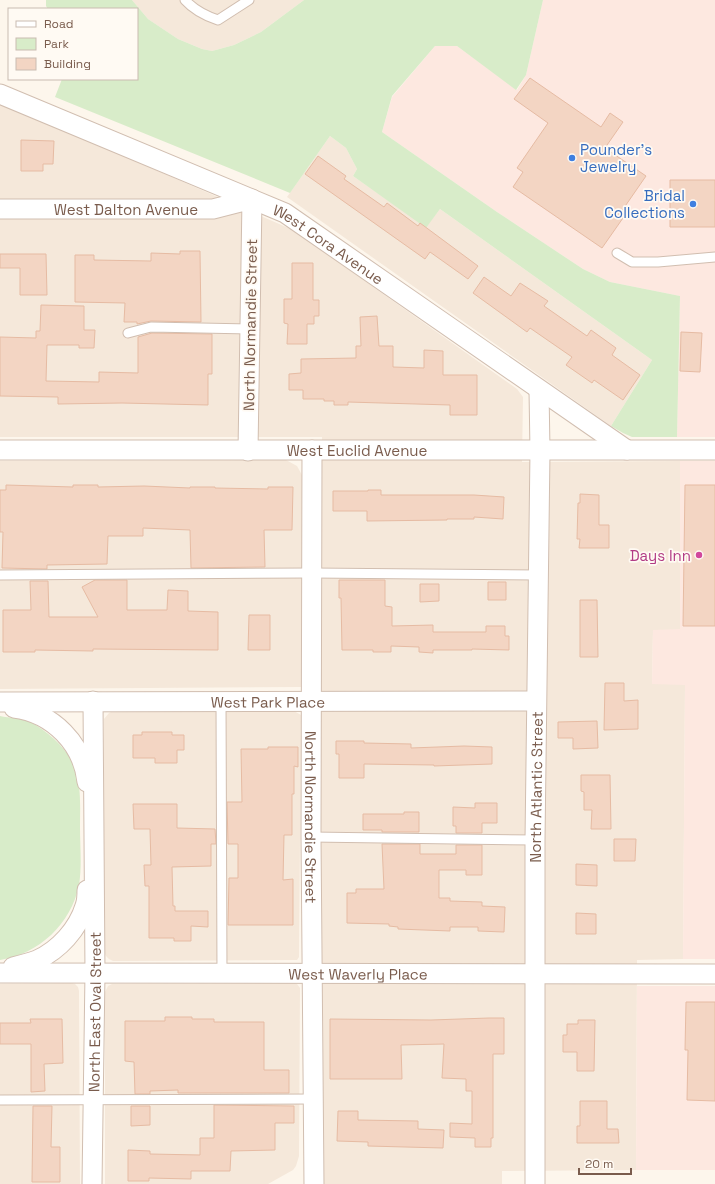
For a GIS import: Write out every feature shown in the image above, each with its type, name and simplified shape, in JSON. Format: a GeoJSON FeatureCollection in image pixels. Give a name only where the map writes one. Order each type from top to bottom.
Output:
{"type":"FeatureCollection","features":[{"type":"Feature","properties":{"kind":"street","name":"West Cora Avenue"},"geometry":{"type":"LineString","coordinates":[[0,94],[285,213],[627,450]]}},
{"type":"Feature","properties":{"kind":"street","name":"West Dalton Avenue"},"geometry":{"type":"LineString","coordinates":[[0,209],[213,209],[252,199]]}},
{"type":"Feature","properties":{"kind":"street","name":"North Normandie Street"},"geometry":{"type":"LineString","coordinates":[[248,451],[252,199]]}},
{"type":"Feature","properties":{"kind":"street","name":"North Atlantic Street"},"geometry":{"type":"LineString","coordinates":[[534,1184],[536,701],[540,450],[539,390]]}},
{"type":"Feature","properties":{"kind":"street","name":"West Euclid Avenue"},"geometry":{"type":"LineString","coordinates":[[0,450],[715,450]]}},
{"type":"Feature","properties":{"kind":"street","name":"North Normandie Street"},"geometry":{"type":"LineString","coordinates":[[312,450],[311,837],[314,1184]]}},
{"type":"Feature","properties":{"kind":"street","name":"North East Oval Street"},"geometry":{"type":"LineString","coordinates":[[92,701],[95,973],[92,1184]]}},
{"type":"Feature","properties":{"kind":"street","name":"West Park Place"},"geometry":{"type":"LineString","coordinates":[[0,702],[536,701]]}},
{"type":"Feature","properties":{"kind":"street","name":"North East Oval Street"},"geometry":{"type":"LineString","coordinates":[[0,706],[28,710],[54,723],[73,742],[86,770],[94,840],[86,905],[76,926],[60,945],[48,954],[36,960],[0,972]]}},
{"type":"Feature","properties":{"kind":"street","name":"West Waverly Place"},"geometry":{"type":"LineString","coordinates":[[0,972],[715,974]]}},
{"type":"Feature","properties":{"kind":"lane"},"geometry":{"type":"LineString","coordinates":[[185,0],[206,16],[218,20],[249,0]]}},
{"type":"Feature","properties":{"kind":"lane"},"geometry":{"type":"LineString","coordinates":[[617,253],[632,262],[658,262],[715,257]]}},
{"type":"Feature","properties":{"kind":"lane"},"geometry":{"type":"LineString","coordinates":[[128,333],[151,327],[250,329]]}},
{"type":"Feature","properties":{"kind":"lane"},"geometry":{"type":"LineString","coordinates":[[0,575],[312,573],[538,576]]}},
{"type":"Feature","properties":{"kind":"lane"},"geometry":{"type":"LineString","coordinates":[[222,701],[222,973]]}},
{"type":"Feature","properties":{"kind":"lane"},"geometry":{"type":"LineString","coordinates":[[311,837],[535,840]]}},
{"type":"Feature","properties":{"kind":"lane"},"geometry":{"type":"LineString","coordinates":[[0,1100],[313,1100]]}},
{"type":"Feature","properties":{"kind":"shaded area"},"geometry":{"type":"Polygon","coordinates":[[[132,0],[304,0],[261,32],[234,45],[212,51],[202,49],[178,39],[148,19],[132,0]]]}},
{"type":"Feature","properties":{"kind":"shaded area"},"geometry":{"type":"Polygon","coordinates":[[[543,0],[715,0],[715,437],[677,437],[680,296],[610,282],[583,269],[497,212],[382,132],[392,97],[435,46],[457,46],[517,90],[526,75],[543,0]]]}},
{"type":"Feature","properties":{"kind":"shaded area"},"geometry":{"type":"Polygon","coordinates":[[[0,102],[293,230],[517,389],[523,397],[522,462],[680,461],[680,630],[653,630],[652,684],[685,684],[683,959],[637,960],[636,1170],[502,1171],[502,1184],[319,1184],[322,437],[0,437],[0,102]]]}},
{"type":"Feature","properties":{"kind":"shaded area"},"geometry":{"type":"Polygon","coordinates":[[[330,136],[346,148],[357,169],[353,176],[426,227],[440,209],[652,360],[611,426],[287,197],[330,136]]]}},
{"type":"Feature","properties":{"kind":"shaded area"},"geometry":{"type":"Polygon","coordinates":[[[286,460],[297,466],[302,475],[303,683],[301,687],[0,689],[0,461],[286,460]]]}},
{"type":"Feature","properties":{"kind":"shaded area"},"geometry":{"type":"Polygon","coordinates":[[[680,461],[715,461],[715,959],[683,959],[685,685],[652,684],[653,630],[680,629],[680,461]]]}},
{"type":"Feature","properties":{"kind":"shaded area"},"geometry":{"type":"Polygon","coordinates":[[[113,711],[294,711],[301,715],[299,957],[297,960],[113,961],[106,956],[104,952],[104,719],[113,711]]]}},
{"type":"Feature","properties":{"kind":"shaded area"},"geometry":{"type":"Polygon","coordinates":[[[71,983],[78,987],[79,991],[80,1184],[0,1184],[0,984],[71,983]]]}},
{"type":"Feature","properties":{"kind":"shaded area"},"geometry":{"type":"Polygon","coordinates":[[[112,984],[297,984],[300,988],[299,1156],[293,1170],[268,1184],[105,1184],[105,992],[108,986],[112,984]]]}},
{"type":"Feature","properties":{"kind":"shaded area"},"geometry":{"type":"Polygon","coordinates":[[[637,986],[715,986],[715,1170],[636,1170],[637,986]]]}},
{"type":"Feature","properties":{"kind":"green space"},"geometry":{"type":"Polygon","coordinates":[[[46,0],[132,0],[148,19],[178,39],[202,49],[212,51],[234,45],[261,32],[304,0],[543,0],[526,75],[516,90],[457,46],[435,46],[392,96],[382,132],[497,212],[583,269],[610,282],[680,296],[677,437],[632,437],[611,426],[652,360],[440,209],[426,228],[353,176],[357,169],[346,148],[330,136],[290,193],[55,97],[62,80],[138,80],[138,8],[47,8],[46,0]]]}},
{"type":"Feature","properties":{"kind":"green space"},"geometry":{"type":"Polygon","coordinates":[[[0,716],[23,720],[36,725],[59,744],[72,761],[80,794],[81,863],[79,885],[75,899],[61,924],[40,944],[14,957],[0,960],[0,716]]]}},
{"type":"Feature","properties":{"kind":"building","name":"Pounder's Jewelry"},"geometry":{"type":"Polygon","coordinates":[[[530,78],[601,127],[610,113],[623,122],[605,148],[646,176],[619,215],[623,218],[602,248],[513,187],[523,172],[517,168],[548,123],[514,99],[530,78]]]}},
{"type":"Feature","properties":{"kind":"building"},"geometry":{"type":"Polygon","coordinates":[[[21,140],[54,141],[53,164],[43,164],[43,171],[21,171],[21,140]]]}},
{"type":"Feature","properties":{"kind":"building"},"geometry":{"type":"Polygon","coordinates":[[[318,156],[346,176],[344,179],[384,207],[387,203],[418,226],[420,223],[478,266],[468,279],[430,252],[425,259],[305,174],[318,156]]]}},
{"type":"Feature","properties":{"kind":"building","name":"Bridal Collections"},"geometry":{"type":"Polygon","coordinates":[[[670,180],[715,180],[715,227],[670,227],[670,180]]]}},
{"type":"Feature","properties":{"kind":"building"},"geometry":{"type":"Polygon","coordinates":[[[180,251],[200,251],[201,322],[151,321],[137,324],[137,322],[124,322],[125,303],[75,302],[75,255],[94,255],[94,260],[151,261],[151,253],[180,254],[180,251]]]}},
{"type":"Feature","properties":{"kind":"building"},"geometry":{"type":"Polygon","coordinates":[[[0,254],[46,254],[47,295],[20,295],[20,268],[0,268],[0,254]]]}},
{"type":"Feature","properties":{"kind":"building"},"geometry":{"type":"Polygon","coordinates":[[[292,263],[313,263],[313,300],[319,300],[319,316],[314,316],[314,324],[307,324],[307,344],[287,344],[288,324],[284,323],[284,299],[292,299],[292,263]]]}},
{"type":"Feature","properties":{"kind":"building"},"geometry":{"type":"Polygon","coordinates":[[[484,277],[511,296],[520,283],[548,301],[544,306],[587,336],[591,330],[616,348],[612,355],[640,375],[623,400],[594,380],[592,383],[566,365],[572,357],[530,328],[527,332],[473,293],[484,277]]]}},
{"type":"Feature","properties":{"kind":"building"},"geometry":{"type":"Polygon","coordinates":[[[41,305],[84,306],[84,330],[95,330],[94,348],[79,348],[79,345],[47,345],[46,381],[99,382],[99,372],[138,373],[138,337],[152,333],[212,334],[212,374],[208,374],[208,405],[122,403],[58,404],[58,397],[0,396],[0,337],[36,338],[36,331],[40,331],[41,305]]]}},
{"type":"Feature","properties":{"kind":"building"},"geometry":{"type":"Polygon","coordinates":[[[377,316],[379,346],[393,346],[393,367],[424,368],[424,350],[443,351],[443,375],[477,375],[477,415],[450,415],[450,405],[348,402],[348,405],[334,405],[334,401],[324,401],[324,399],[303,399],[303,390],[289,390],[289,374],[301,373],[301,359],[356,358],[356,346],[361,346],[360,317],[377,316]]]}},
{"type":"Feature","properties":{"kind":"building"},"geometry":{"type":"Polygon","coordinates":[[[681,332],[702,333],[700,372],[680,371],[681,332]]]}},
{"type":"Feature","properties":{"kind":"building"},"geometry":{"type":"Polygon","coordinates":[[[6,485],[73,487],[73,485],[98,485],[98,487],[144,486],[268,489],[268,487],[293,487],[292,530],[264,530],[265,567],[191,568],[190,530],[143,528],[143,536],[108,536],[107,564],[47,565],[47,569],[2,568],[3,532],[0,532],[0,490],[6,490],[6,485]]]}},
{"type":"Feature","properties":{"kind":"building","name":"Days Inn"},"geometry":{"type":"Polygon","coordinates":[[[685,485],[715,485],[715,626],[683,626],[685,485]]]}},
{"type":"Feature","properties":{"kind":"building"},"geometry":{"type":"Polygon","coordinates":[[[381,490],[381,495],[474,495],[504,497],[503,519],[474,517],[474,519],[367,521],[367,511],[333,511],[333,491],[381,490]]]}},
{"type":"Feature","properties":{"kind":"building"},"geometry":{"type":"Polygon","coordinates":[[[580,494],[599,495],[599,525],[609,525],[609,548],[579,548],[580,539],[577,539],[578,503],[580,503],[580,494]]]}},
{"type":"Feature","properties":{"kind":"building"},"geometry":{"type":"Polygon","coordinates":[[[95,580],[127,580],[127,610],[167,610],[168,590],[188,591],[188,611],[218,612],[218,650],[93,649],[93,651],[35,650],[35,652],[3,652],[3,610],[31,610],[30,581],[48,581],[49,617],[98,617],[82,587],[95,580]]]}},
{"type":"Feature","properties":{"kind":"building"},"geometry":{"type":"Polygon","coordinates":[[[339,580],[385,580],[385,606],[392,607],[392,626],[433,625],[433,632],[486,632],[486,626],[505,626],[505,636],[509,636],[509,650],[433,650],[433,653],[419,652],[419,647],[391,646],[391,652],[373,652],[373,650],[342,650],[341,598],[339,598],[339,580]]]}},
{"type":"Feature","properties":{"kind":"building"},"geometry":{"type":"Polygon","coordinates":[[[488,582],[506,582],[506,600],[488,600],[488,582]]]}},
{"type":"Feature","properties":{"kind":"building"},"geometry":{"type":"Polygon","coordinates":[[[420,584],[439,584],[439,601],[420,602],[420,584]]]}},
{"type":"Feature","properties":{"kind":"building"},"geometry":{"type":"Polygon","coordinates":[[[580,600],[597,600],[598,657],[580,657],[580,600]]]}},
{"type":"Feature","properties":{"kind":"building"},"geometry":{"type":"Polygon","coordinates":[[[249,615],[270,615],[270,650],[248,650],[249,615]]]}},
{"type":"Feature","properties":{"kind":"building"},"geometry":{"type":"Polygon","coordinates":[[[605,683],[624,683],[624,701],[638,700],[638,729],[604,730],[605,683]]]}},
{"type":"Feature","properties":{"kind":"building"},"geometry":{"type":"Polygon","coordinates":[[[597,721],[598,748],[573,749],[573,738],[558,738],[558,722],[597,721]]]}},
{"type":"Feature","properties":{"kind":"building"},"geometry":{"type":"Polygon","coordinates":[[[142,732],[172,732],[172,735],[184,735],[184,750],[177,750],[177,763],[155,763],[155,758],[133,758],[133,735],[142,735],[142,732]]]}},
{"type":"Feature","properties":{"kind":"building"},"geometry":{"type":"Polygon","coordinates":[[[336,741],[411,744],[411,748],[464,746],[492,747],[492,764],[434,766],[364,764],[364,778],[339,778],[339,754],[336,754],[336,741]]]}},
{"type":"Feature","properties":{"kind":"building"},"geometry":{"type":"Polygon","coordinates":[[[268,747],[298,747],[298,767],[294,766],[294,794],[292,794],[292,835],[284,835],[283,880],[293,879],[293,925],[228,925],[229,878],[238,878],[238,844],[228,844],[227,802],[242,802],[241,749],[268,749],[268,747]]]}},
{"type":"Feature","properties":{"kind":"building"},"geometry":{"type":"Polygon","coordinates":[[[581,775],[610,775],[611,829],[591,829],[592,810],[584,810],[584,792],[581,791],[581,775]]]}},
{"type":"Feature","properties":{"kind":"building"},"geometry":{"type":"Polygon","coordinates":[[[475,803],[497,803],[497,823],[482,823],[482,833],[456,833],[456,826],[453,826],[453,807],[475,808],[475,803]]]}},
{"type":"Feature","properties":{"kind":"building"},"geometry":{"type":"Polygon","coordinates":[[[133,804],[177,804],[177,828],[215,829],[216,844],[211,844],[211,866],[172,867],[173,906],[175,906],[175,911],[208,911],[208,927],[191,926],[191,941],[174,941],[174,938],[149,938],[149,886],[145,886],[144,865],[151,865],[150,829],[134,829],[133,804]]]}},
{"type":"Feature","properties":{"kind":"building"},"geometry":{"type":"Polygon","coordinates":[[[404,812],[419,812],[419,832],[382,832],[382,830],[363,830],[363,814],[404,814],[404,812]]]}},
{"type":"Feature","properties":{"kind":"building"},"geometry":{"type":"Polygon","coordinates":[[[614,839],[636,839],[635,861],[614,861],[614,839]]]}},
{"type":"Feature","properties":{"kind":"building"},"geometry":{"type":"Polygon","coordinates":[[[382,844],[420,844],[420,854],[456,854],[456,845],[482,845],[482,875],[466,875],[466,870],[439,870],[439,898],[450,898],[450,901],[482,902],[482,906],[505,907],[504,932],[478,931],[478,927],[450,927],[450,931],[398,929],[398,927],[389,926],[389,924],[347,923],[347,893],[356,893],[356,889],[384,889],[382,844]]]}},
{"type":"Feature","properties":{"kind":"building"},"geometry":{"type":"Polygon","coordinates":[[[576,864],[597,865],[597,886],[576,885],[576,864]]]}},
{"type":"Feature","properties":{"kind":"building"},"geometry":{"type":"Polygon","coordinates":[[[576,913],[596,914],[596,934],[576,934],[576,913]]]}},
{"type":"Feature","properties":{"kind":"building"},"geometry":{"type":"Polygon","coordinates":[[[686,1002],[715,1002],[715,1101],[687,1100],[688,1050],[685,1050],[686,1002]]]}},
{"type":"Feature","properties":{"kind":"building"},"geometry":{"type":"Polygon","coordinates":[[[165,1017],[214,1019],[214,1022],[264,1022],[264,1070],[289,1070],[289,1093],[178,1093],[178,1090],[150,1091],[150,1094],[135,1094],[134,1062],[125,1061],[125,1021],[165,1021],[165,1017]]]}},
{"type":"Feature","properties":{"kind":"building"},"geometry":{"type":"Polygon","coordinates":[[[504,1018],[504,1054],[493,1054],[493,1138],[491,1138],[491,1147],[475,1147],[475,1138],[450,1137],[450,1123],[472,1124],[472,1091],[466,1091],[466,1079],[442,1078],[444,1044],[401,1045],[402,1079],[330,1079],[330,1019],[431,1020],[504,1018]]]}},
{"type":"Feature","properties":{"kind":"building"},"geometry":{"type":"Polygon","coordinates":[[[30,1019],[62,1019],[63,1063],[44,1064],[45,1091],[31,1092],[31,1044],[0,1044],[0,1023],[31,1023],[30,1019]]]}},
{"type":"Feature","properties":{"kind":"building"},"geometry":{"type":"Polygon","coordinates":[[[578,1020],[595,1020],[594,1071],[577,1071],[577,1052],[563,1052],[563,1035],[567,1035],[567,1024],[578,1024],[578,1020]]]}},
{"type":"Feature","properties":{"kind":"building"},"geometry":{"type":"Polygon","coordinates":[[[580,1101],[607,1101],[607,1129],[618,1129],[619,1143],[577,1143],[577,1126],[580,1126],[580,1101]]]}},
{"type":"Feature","properties":{"kind":"building"},"geometry":{"type":"Polygon","coordinates":[[[214,1105],[294,1106],[294,1123],[275,1123],[275,1150],[231,1151],[230,1171],[191,1171],[191,1179],[149,1178],[149,1181],[128,1181],[128,1150],[150,1151],[150,1154],[200,1155],[200,1138],[214,1138],[214,1105]]]}},
{"type":"Feature","properties":{"kind":"building"},"geometry":{"type":"Polygon","coordinates":[[[33,1106],[52,1106],[51,1147],[60,1147],[60,1182],[32,1182],[33,1106]]]}},
{"type":"Feature","properties":{"kind":"building"},"geometry":{"type":"Polygon","coordinates":[[[131,1106],[150,1106],[150,1125],[131,1126],[131,1106]]]}},
{"type":"Feature","properties":{"kind":"building"},"geometry":{"type":"Polygon","coordinates":[[[338,1111],[358,1111],[358,1120],[418,1121],[418,1129],[444,1130],[443,1148],[368,1146],[368,1142],[337,1141],[338,1111]]]}},
{"type":"Feature","properties":{"kind":"place","name":"Pounder's Jewelry"},"geometry":{"type":"Point","coordinates":[572,158]}},
{"type":"Feature","properties":{"kind":"place","name":"Bridal Collections"},"geometry":{"type":"Point","coordinates":[693,204]}},
{"type":"Feature","properties":{"kind":"place","name":"Days Inn"},"geometry":{"type":"Point","coordinates":[699,555]}}]}
